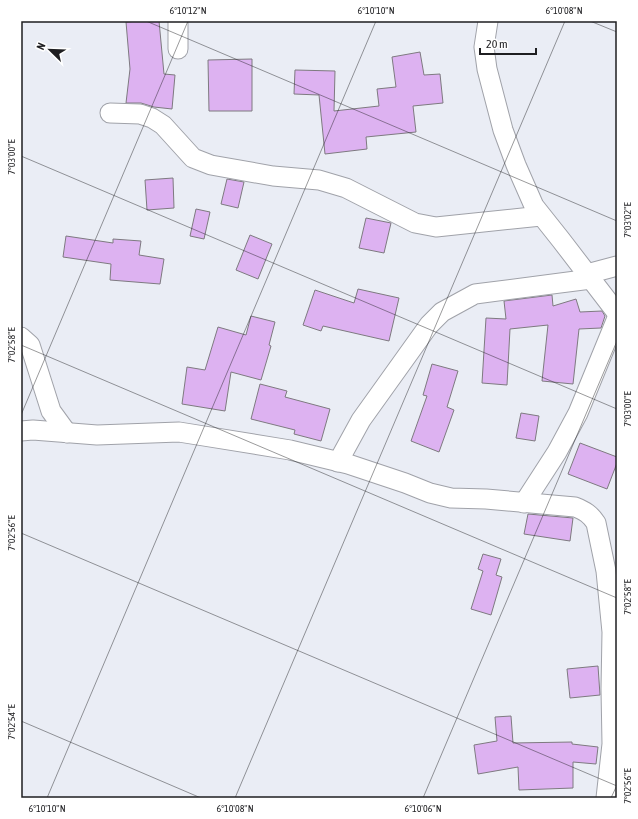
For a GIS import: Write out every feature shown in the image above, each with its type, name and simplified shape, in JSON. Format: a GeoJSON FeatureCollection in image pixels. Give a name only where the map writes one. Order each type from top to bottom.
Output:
{"type":"FeatureCollection","features":[{"type":"Feature","properties":{"kind":"street"},"geometry":{"type":"LineString","coordinates":[[178,21],[178,49]]}},
{"type":"Feature","properties":{"kind":"street"},"geometry":{"type":"LineString","coordinates":[[488,21],[484,47],[487,69],[503,130],[534,206],[617,313]]}},
{"type":"Feature","properties":{"kind":"street"},"geometry":{"type":"LineString","coordinates":[[110,113],[140,114],[152,118],[163,126],[193,158],[211,164],[274,176],[319,180],[346,188],[415,224],[436,227],[541,216]]}},
{"type":"Feature","properties":{"kind":"street"},"geometry":{"type":"LineString","coordinates":[[338,462],[361,420],[429,325],[442,312],[475,294],[589,277],[617,266]]}},
{"type":"Feature","properties":{"kind":"street"},"geometry":{"type":"LineString","coordinates":[[524,503],[557,452],[578,413],[617,318]]}},
{"type":"Feature","properties":{"kind":"street"},"geometry":{"type":"LineString","coordinates":[[21,337],[30,345],[51,411],[67,433]]}},
{"type":"Feature","properties":{"kind":"street"},"geometry":{"type":"LineString","coordinates":[[21,431],[33,430],[98,435],[179,432],[290,450],[338,462],[405,483],[430,493],[451,498],[575,507],[586,512],[592,516],[596,523],[606,571],[612,632],[610,689],[612,744],[606,798]]}},
{"type":"Feature","properties":{"kind":"street"},"geometry":{"type":"LineString","coordinates":[[606,571],[612,558],[617,552]]}},
{"type":"Feature","properties":{"kind":"building"},"geometry":{"type":"Polygon","coordinates":[[[159,21],[164,74],[175,75],[172,109],[154,107],[141,103],[126,103],[130,69],[126,22],[159,21]]]}},
{"type":"Feature","properties":{"kind":"building"},"geometry":{"type":"Polygon","coordinates":[[[420,52],[424,75],[440,74],[443,103],[413,106],[416,132],[366,137],[367,149],[325,154],[319,95],[294,94],[295,70],[335,71],[334,111],[379,106],[377,89],[396,87],[392,57],[420,52]]]}},
{"type":"Feature","properties":{"kind":"building"},"geometry":{"type":"Polygon","coordinates":[[[252,59],[252,111],[209,111],[208,60],[252,59]]]}},
{"type":"Feature","properties":{"kind":"building"},"geometry":{"type":"Polygon","coordinates":[[[173,178],[174,208],[147,210],[145,180],[173,178]]]}},
{"type":"Feature","properties":{"kind":"building"},"geometry":{"type":"Polygon","coordinates":[[[227,179],[244,182],[238,208],[221,204],[227,179]]]}},
{"type":"Feature","properties":{"kind":"building"},"geometry":{"type":"Polygon","coordinates":[[[196,209],[210,212],[204,239],[190,236],[196,209]]]}},
{"type":"Feature","properties":{"kind":"building"},"geometry":{"type":"Polygon","coordinates":[[[366,218],[391,223],[384,253],[359,248],[366,218]]]}},
{"type":"Feature","properties":{"kind":"building"},"geometry":{"type":"Polygon","coordinates":[[[250,235],[272,244],[258,279],[236,270],[250,235]]]}},
{"type":"Feature","properties":{"kind":"building"},"geometry":{"type":"Polygon","coordinates":[[[66,236],[113,243],[113,239],[141,241],[139,255],[164,259],[160,284],[110,280],[111,264],[63,257],[66,236]]]}},
{"type":"Feature","properties":{"kind":"building"},"geometry":{"type":"Polygon","coordinates":[[[358,289],[399,298],[389,341],[323,326],[321,331],[303,325],[315,290],[354,303],[358,289]]]}},
{"type":"Feature","properties":{"kind":"building"},"geometry":{"type":"Polygon","coordinates":[[[552,295],[553,306],[576,299],[580,312],[602,311],[605,316],[601,328],[579,329],[573,384],[542,381],[548,325],[510,329],[507,385],[482,383],[486,318],[506,319],[504,301],[552,295]]]}},
{"type":"Feature","properties":{"kind":"building"},"geometry":{"type":"Polygon","coordinates":[[[251,316],[275,322],[269,345],[271,346],[261,380],[231,372],[225,411],[182,404],[187,367],[205,370],[218,327],[246,335],[251,316]]]}},
{"type":"Feature","properties":{"kind":"building"},"geometry":{"type":"Polygon","coordinates":[[[432,364],[458,371],[447,407],[454,410],[439,452],[411,441],[427,396],[423,395],[432,364]]]}},
{"type":"Feature","properties":{"kind":"building"},"geometry":{"type":"Polygon","coordinates":[[[260,384],[287,391],[285,397],[330,409],[321,441],[294,434],[295,430],[251,419],[260,384]]]}},
{"type":"Feature","properties":{"kind":"building"},"geometry":{"type":"Polygon","coordinates":[[[521,413],[539,416],[535,441],[516,438],[521,413]]]}},
{"type":"Feature","properties":{"kind":"building"},"geometry":{"type":"Polygon","coordinates":[[[580,443],[617,457],[617,463],[607,489],[568,474],[580,443]]]}},
{"type":"Feature","properties":{"kind":"building"},"geometry":{"type":"Polygon","coordinates":[[[528,514],[573,518],[570,541],[524,534],[528,514]]]}},
{"type":"Feature","properties":{"kind":"building"},"geometry":{"type":"Polygon","coordinates":[[[483,554],[501,559],[496,575],[502,577],[491,615],[471,609],[483,571],[478,569],[483,554]]]}},
{"type":"Feature","properties":{"kind":"building"},"geometry":{"type":"Polygon","coordinates":[[[598,666],[600,695],[570,698],[567,669],[598,666]]]}},
{"type":"Feature","properties":{"kind":"building"},"geometry":{"type":"Polygon","coordinates":[[[511,716],[513,743],[572,742],[572,744],[598,747],[596,764],[573,762],[573,788],[519,790],[518,767],[478,774],[474,745],[497,741],[495,717],[511,716]]]}}]}
